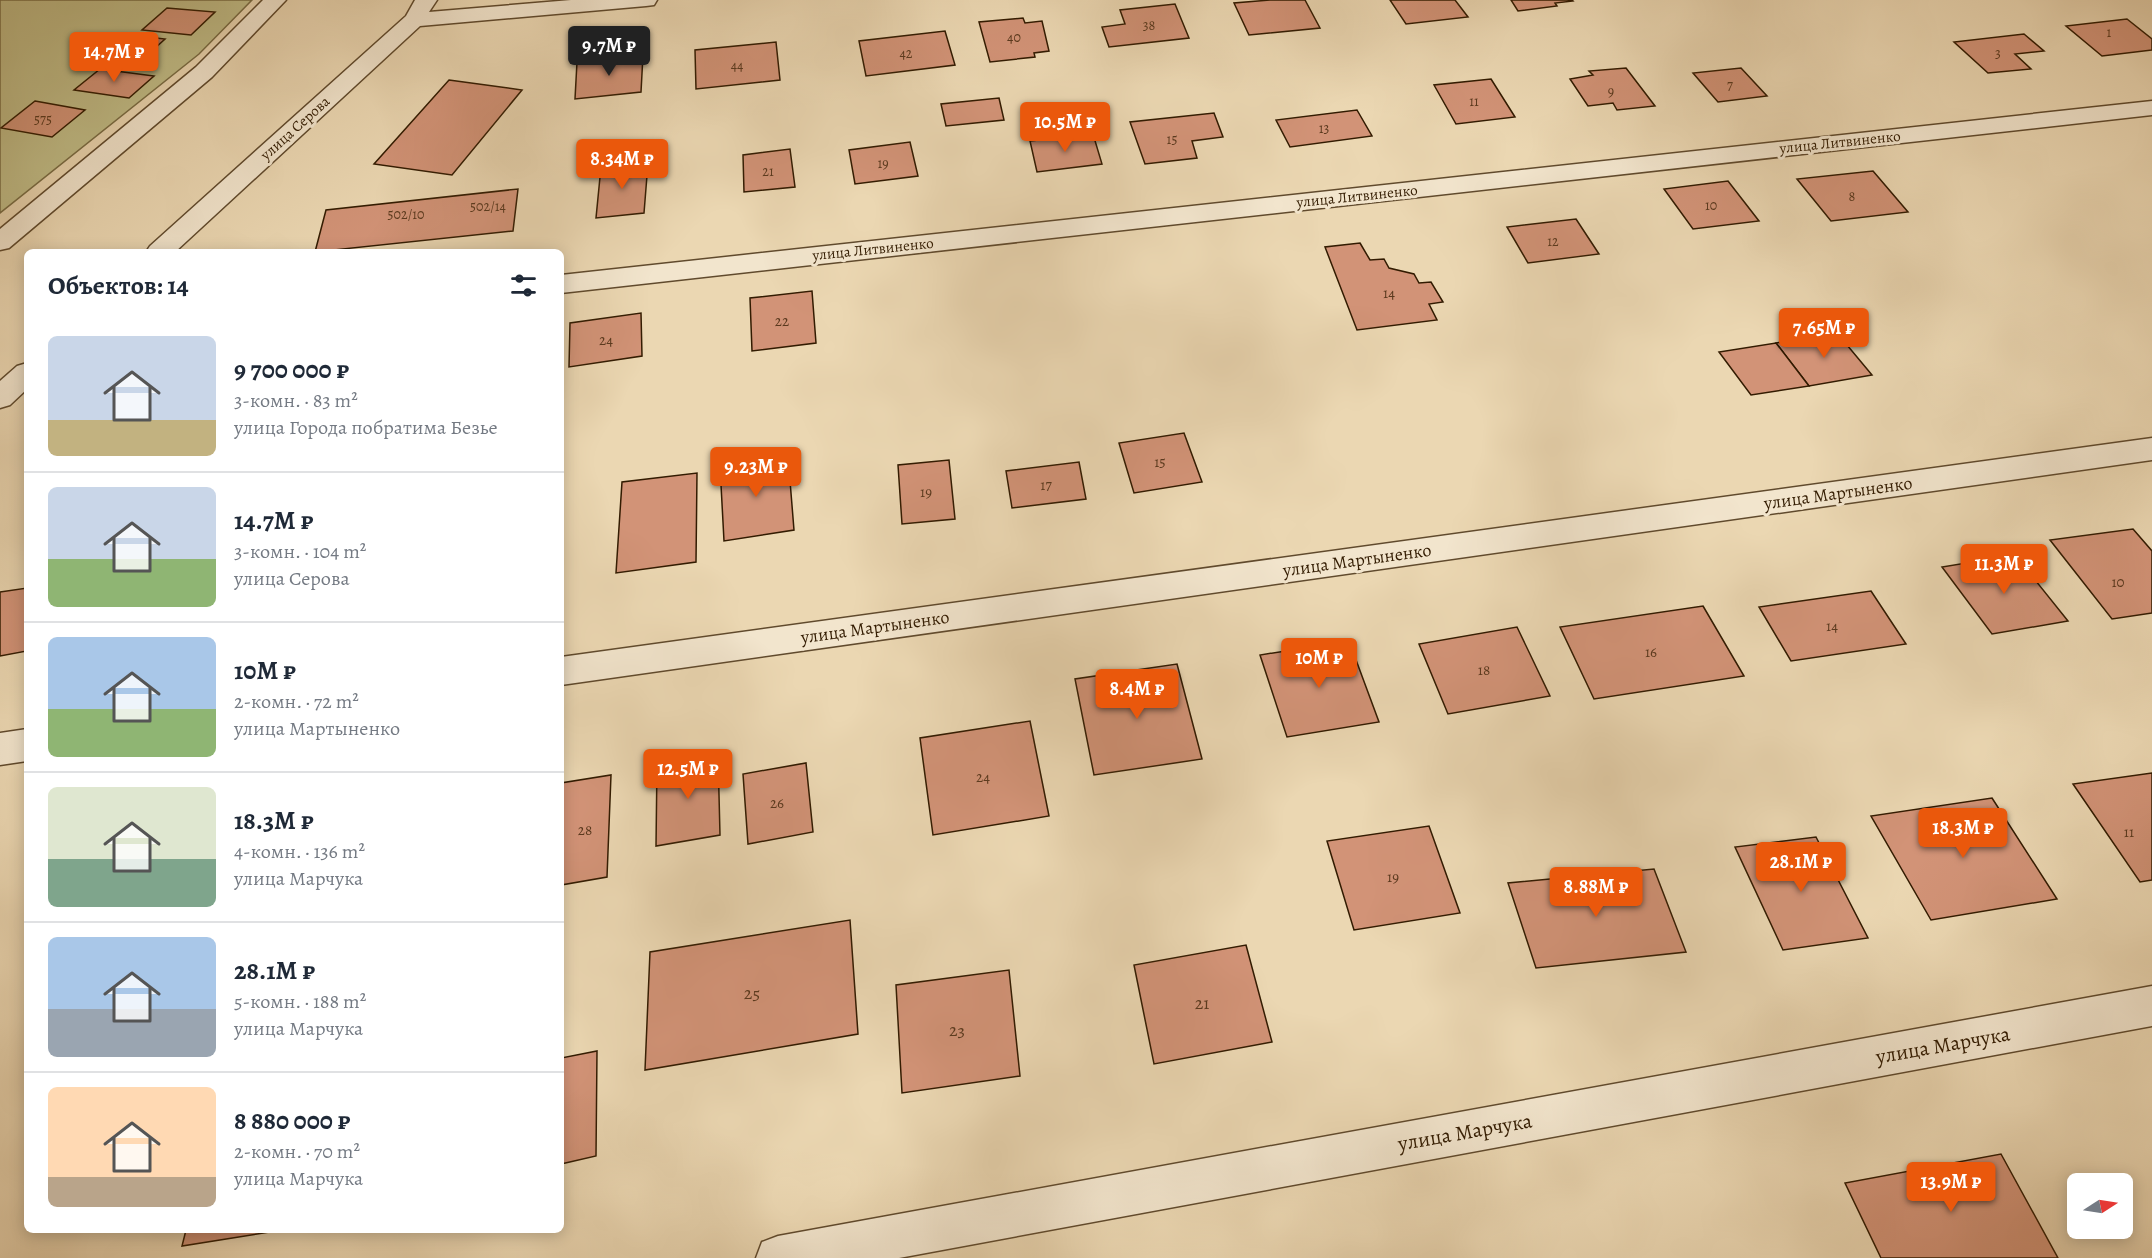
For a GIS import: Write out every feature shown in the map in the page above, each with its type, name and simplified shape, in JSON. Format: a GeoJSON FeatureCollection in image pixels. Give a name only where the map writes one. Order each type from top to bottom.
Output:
{"type":"FeatureCollection","features":[{"type":"Feature","properties":{"kind":"street"},"geometry":{"type":"LineString","coordinates":[[0,242],[204,72],[275,0]]}},
{"type":"Feature","properties":{"kind":"street"},"geometry":{"type":"LineString","coordinates":[[420,10],[646,0]]}},
{"type":"Feature","properties":{"kind":"street","name":"улица Серова"},"geometry":{"type":"LineString","coordinates":[[162,249],[420,10]]}},
{"type":"Feature","properties":{"kind":"street","name":"улица Литвиненко"},"geometry":{"type":"LineString","coordinates":[[564,284],[2152,108]]}},
{"type":"Feature","properties":{"kind":"street"},"geometry":{"type":"LineString","coordinates":[[0,398],[24,376]]}},
{"type":"Feature","properties":{"kind":"street","name":"улица Мартыненко"},"geometry":{"type":"LineString","coordinates":[[564,671],[2152,449]]}},
{"type":"Feature","properties":{"kind":"street"},"geometry":{"type":"LineString","coordinates":[[0,749],[24,745]]}},
{"type":"Feature","properties":{"kind":"street","name":"улица Марчука"},"geometry":{"type":"LineString","coordinates":[[778,1258],[2152,1006]]}},
{"type":"Feature","properties":{"kind":"shaded area"},"geometry":{"type":"Polygon","coordinates":[[[0,0],[252,0],[199,54],[0,213],[0,0]]]}},
{"type":"Feature","properties":{"kind":"building"},"geometry":{"type":"Polygon","coordinates":[[[1305,0],[1320,28],[1249,35],[1234,3],[1305,0]]]}},
{"type":"Feature","properties":{"kind":"building"},"geometry":{"type":"Polygon","coordinates":[[[1390,0],[1455,0],[1468,17],[1406,24],[1390,0]]]}},
{"type":"Feature","properties":{"kind":"building"},"geometry":{"type":"Polygon","coordinates":[[[1511,0],[1573,1],[1555,3],[1557,6],[1518,11],[1511,0]]]}},
{"type":"Feature","properties":{"kind":"building"},"geometry":{"type":"Polygon","coordinates":[[[1175,4],[1189,38],[1109,47],[1102,27],[1125,24],[1120,10],[1175,4]]]}},
{"type":"Feature","properties":{"kind":"building"},"geometry":{"type":"Polygon","coordinates":[[[167,8],[215,12],[191,35],[142,30],[167,8]]]}},
{"type":"Feature","properties":{"kind":"building"},"geometry":{"type":"Polygon","coordinates":[[[1023,18],[1025,23],[1042,21],[1049,51],[1034,53],[1035,57],[990,62],[979,22],[1023,18]]]}},
{"type":"Feature","properties":{"kind":"building"},"geometry":{"type":"Polygon","coordinates":[[[2127,19],[2152,39],[2152,50],[2102,56],[2066,26],[2127,19]]]}},
{"type":"Feature","properties":{"kind":"building"},"geometry":{"type":"Polygon","coordinates":[[[945,31],[955,65],[866,76],[859,41],[945,31]]]}},
{"type":"Feature","properties":{"kind":"building"},"geometry":{"type":"Polygon","coordinates":[[[2024,34],[2044,51],[2015,54],[2031,69],[1988,73],[1954,42],[2024,34]]]}},
{"type":"Feature","properties":{"kind":"building"},"geometry":{"type":"Polygon","coordinates":[[[138,36],[165,39],[143,59],[116,57],[138,36]]]}},
{"type":"Feature","properties":{"kind":"building"},"geometry":{"type":"Polygon","coordinates":[[[776,42],[780,80],[696,89],[695,50],[776,42]]]}},
{"type":"Feature","properties":{"kind":"building"},"geometry":{"type":"Polygon","coordinates":[[[643,55],[641,92],[575,99],[577,62],[643,55]]]}},
{"type":"Feature","properties":{"kind":"building"},"geometry":{"type":"Polygon","coordinates":[[[1626,68],[1655,106],[1617,110],[1613,103],[1588,106],[1570,79],[1593,75],[1589,71],[1626,68]]]}},
{"type":"Feature","properties":{"kind":"building"},"geometry":{"type":"Polygon","coordinates":[[[1741,68],[1767,96],[1718,102],[1693,73],[1741,68]]]}},
{"type":"Feature","properties":{"kind":"building"},"geometry":{"type":"Polygon","coordinates":[[[100,69],[154,76],[129,98],[74,90],[100,69]]]}},
{"type":"Feature","properties":{"kind":"building"},"geometry":{"type":"Polygon","coordinates":[[[1491,79],[1515,117],[1456,124],[1434,85],[1491,79]]]}},
{"type":"Feature","properties":{"kind":"building"},"geometry":{"type":"Polygon","coordinates":[[[449,80],[522,90],[452,175],[374,164],[449,80]]]}},
{"type":"Feature","properties":{"kind":"building"},"geometry":{"type":"Polygon","coordinates":[[[999,98],[1004,120],[946,126],[941,104],[999,98]]]}},
{"type":"Feature","properties":{"kind":"building"},"geometry":{"type":"Polygon","coordinates":[[[35,101],[85,110],[52,137],[1,128],[35,101]]]}},
{"type":"Feature","properties":{"kind":"building"},"geometry":{"type":"Polygon","coordinates":[[[1357,110],[1372,136],[1290,147],[1276,120],[1357,110]]]}},
{"type":"Feature","properties":{"kind":"building"},"geometry":{"type":"Polygon","coordinates":[[[1214,113],[1223,137],[1192,141],[1197,158],[1145,164],[1130,122],[1214,113]]]}},
{"type":"Feature","properties":{"kind":"building"},"geometry":{"type":"Polygon","coordinates":[[[1093,134],[1102,164],[1037,172],[1030,141],[1093,134]]]}},
{"type":"Feature","properties":{"kind":"building"},"geometry":{"type":"Polygon","coordinates":[[[910,142],[918,176],[855,184],[849,150],[910,142]]]}},
{"type":"Feature","properties":{"kind":"building"},"geometry":{"type":"Polygon","coordinates":[[[790,149],[795,187],[744,192],[743,155],[790,149]]]}},
{"type":"Feature","properties":{"kind":"building"},"geometry":{"type":"Polygon","coordinates":[[[648,163],[644,213],[596,218],[601,167],[648,163]]]}},
{"type":"Feature","properties":{"kind":"building"},"geometry":{"type":"Polygon","coordinates":[[[1873,171],[1908,212],[1831,221],[1797,179],[1873,171]]]}},
{"type":"Feature","properties":{"kind":"building"},"geometry":{"type":"Polygon","coordinates":[[[1728,181],[1759,221],[1693,229],[1664,189],[1728,181]]]}},
{"type":"Feature","properties":{"kind":"building"},"geometry":{"type":"Polygon","coordinates":[[[518,189],[513,231],[343,249],[316,249],[326,210],[518,189]]]}},
{"type":"Feature","properties":{"kind":"building"},"geometry":{"type":"Polygon","coordinates":[[[1576,219],[1599,254],[1528,263],[1507,227],[1576,219]]]}},
{"type":"Feature","properties":{"kind":"building"},"geometry":{"type":"Polygon","coordinates":[[[1360,243],[1370,260],[1384,259],[1389,268],[1414,274],[1419,283],[1431,282],[1443,302],[1429,304],[1437,320],[1357,330],[1325,247],[1360,243]]]}},
{"type":"Feature","properties":{"kind":"building"},"geometry":{"type":"Polygon","coordinates":[[[812,291],[816,343],[752,351],[750,298],[812,291]]]}},
{"type":"Feature","properties":{"kind":"building"},"geometry":{"type":"Polygon","coordinates":[[[641,313],[642,356],[569,367],[570,323],[641,313]]]}},
{"type":"Feature","properties":{"kind":"building"},"geometry":{"type":"Polygon","coordinates":[[[1837,333],[1872,375],[1809,386],[1776,343],[1837,333]]]}},
{"type":"Feature","properties":{"kind":"building"},"geometry":{"type":"Polygon","coordinates":[[[1776,343],[1809,386],[1751,395],[1719,352],[1776,343]]]}},
{"type":"Feature","properties":{"kind":"building"},"geometry":{"type":"Polygon","coordinates":[[[1184,433],[1202,482],[1134,493],[1119,443],[1184,433]]]}},
{"type":"Feature","properties":{"kind":"building"},"geometry":{"type":"Polygon","coordinates":[[[788,456],[794,530],[724,541],[720,466],[788,456]]]}},
{"type":"Feature","properties":{"kind":"building"},"geometry":{"type":"Polygon","coordinates":[[[949,460],[955,519],[902,524],[898,465],[949,460]]]}},
{"type":"Feature","properties":{"kind":"building"},"geometry":{"type":"Polygon","coordinates":[[[1079,462],[1086,499],[1012,508],[1006,471],[1079,462]]]}},
{"type":"Feature","properties":{"kind":"building"},"geometry":{"type":"Polygon","coordinates":[[[697,473],[696,562],[616,573],[622,482],[697,473]]]}},
{"type":"Feature","properties":{"kind":"building"},"geometry":{"type":"Polygon","coordinates":[[[2133,529],[2152,551],[2152,613],[2112,619],[2050,540],[2133,529]]]}},
{"type":"Feature","properties":{"kind":"building"},"geometry":{"type":"Polygon","coordinates":[[[2015,555],[2068,621],[1992,634],[1942,567],[2015,555]]]}},
{"type":"Feature","properties":{"kind":"building"},"geometry":{"type":"Polygon","coordinates":[[[24,588],[24,652],[0,656],[0,592],[24,588]]]}},
{"type":"Feature","properties":{"kind":"building"},"geometry":{"type":"Polygon","coordinates":[[[1871,591],[1906,644],[1791,661],[1759,607],[1871,591]]]}},
{"type":"Feature","properties":{"kind":"building"},"geometry":{"type":"Polygon","coordinates":[[[1703,606],[1744,676],[1594,699],[1560,627],[1703,606]]]}},
{"type":"Feature","properties":{"kind":"building"},"geometry":{"type":"Polygon","coordinates":[[[1517,627],[1550,696],[1448,714],[1419,644],[1517,627]]]}},
{"type":"Feature","properties":{"kind":"building"},"geometry":{"type":"Polygon","coordinates":[[[1349,641],[1379,722],[1287,737],[1260,655],[1349,641]]]}},
{"type":"Feature","properties":{"kind":"building"},"geometry":{"type":"Polygon","coordinates":[[[1177,664],[1202,759],[1094,775],[1075,679],[1177,664]]]}},
{"type":"Feature","properties":{"kind":"building"},"geometry":{"type":"Polygon","coordinates":[[[1030,721],[1049,816],[933,835],[920,738],[1030,721]]]}},
{"type":"Feature","properties":{"kind":"building"},"geometry":{"type":"Polygon","coordinates":[[[718,754],[720,835],[656,846],[657,764],[718,754]]]}},
{"type":"Feature","properties":{"kind":"building"},"geometry":{"type":"Polygon","coordinates":[[[806,763],[813,832],[748,844],[743,774],[806,763]]]}},
{"type":"Feature","properties":{"kind":"building"},"geometry":{"type":"Polygon","coordinates":[[[2152,773],[2152,880],[2140,882],[2073,784],[2152,773]]]}},
{"type":"Feature","properties":{"kind":"building"},"geometry":{"type":"Polygon","coordinates":[[[611,775],[607,877],[564,884],[564,783],[611,775]]]}},
{"type":"Feature","properties":{"kind":"building"},"geometry":{"type":"Polygon","coordinates":[[[1992,798],[2057,899],[1931,920],[1871,816],[1992,798]]]}},
{"type":"Feature","properties":{"kind":"building"},"geometry":{"type":"Polygon","coordinates":[[[1429,826],[1460,913],[1354,930],[1327,841],[1429,826]]]}},
{"type":"Feature","properties":{"kind":"building"},"geometry":{"type":"Polygon","coordinates":[[[1816,837],[1868,938],[1783,950],[1735,847],[1816,837]]]}},
{"type":"Feature","properties":{"kind":"building"},"geometry":{"type":"Polygon","coordinates":[[[1654,869],[1686,952],[1536,968],[1508,883],[1654,869]]]}},
{"type":"Feature","properties":{"kind":"building"},"geometry":{"type":"Polygon","coordinates":[[[850,920],[858,1034],[645,1070],[650,952],[850,920]]]}},
{"type":"Feature","properties":{"kind":"building"},"geometry":{"type":"Polygon","coordinates":[[[1246,945],[1272,1042],[1154,1064],[1134,965],[1246,945]]]}},
{"type":"Feature","properties":{"kind":"building"},"geometry":{"type":"Polygon","coordinates":[[[1009,970],[1020,1076],[902,1093],[896,985],[1009,970]]]}},
{"type":"Feature","properties":{"kind":"building"},"geometry":{"type":"Polygon","coordinates":[[[597,1051],[596,1156],[564,1163],[564,1057],[597,1051]]]}},
{"type":"Feature","properties":{"kind":"building"},"geometry":{"type":"Polygon","coordinates":[[[2001,1154],[2058,1258],[1881,1258],[1845,1183],[2001,1154]]]}},
{"type":"Feature","properties":{"kind":"building"},"geometry":{"type":"Polygon","coordinates":[[[185,1233],[263,1233],[182,1246],[185,1233]]]}}]}
